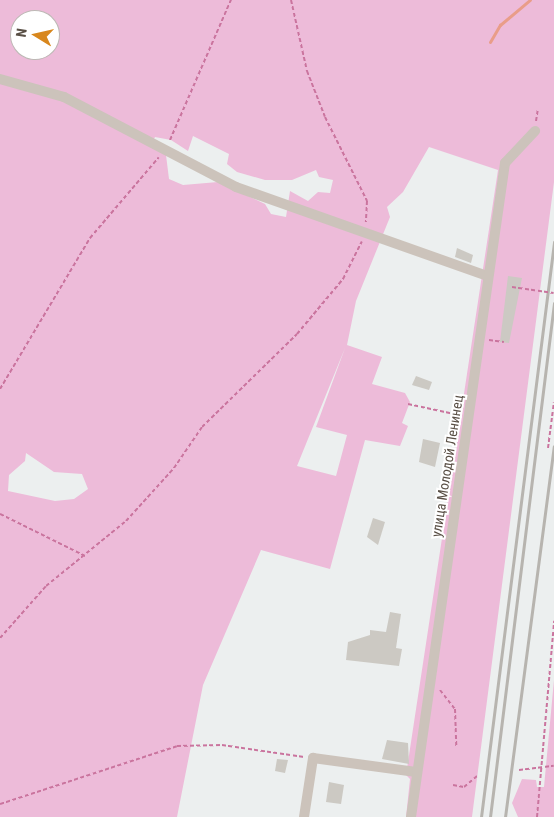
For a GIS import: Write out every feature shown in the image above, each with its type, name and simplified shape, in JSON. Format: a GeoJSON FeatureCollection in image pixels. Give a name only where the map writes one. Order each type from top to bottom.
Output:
{"type":"FeatureCollection","features":[{"type":"Feature","properties":{"kind":"street"},"geometry":{"type":"LineString","coordinates":[[0,78],[64,97],[236,187],[364,234],[488,276]]}},
{"type":"Feature","properties":{"kind":"street","name":"улица Молодой Ленинец"},"geometry":{"type":"LineString","coordinates":[[411,817],[428,676],[505,163],[535,131]]}},
{"type":"Feature","properties":{"kind":"street"},"geometry":{"type":"LineString","coordinates":[[304,817],[313,758],[416,772]]}},
{"type":"Feature","properties":{"kind":"path"},"geometry":{"type":"LineString","coordinates":[[0,389],[90,238],[166,149],[232,0]]}},
{"type":"Feature","properties":{"kind":"path"},"geometry":{"type":"LineString","coordinates":[[0,638],[46,586],[87,557],[174,468],[202,427],[297,334],[343,279],[364,234],[367,201],[314,89],[291,0]]}},
{"type":"Feature","properties":{"kind":"path"},"geometry":{"type":"LineString","coordinates":[[535,131],[538,109]]}},
{"type":"Feature","properties":{"kind":"path"},"geometry":{"type":"LineString","coordinates":[[512,288],[554,293]]}},
{"type":"Feature","properties":{"kind":"path"},"geometry":{"type":"LineString","coordinates":[[479,339],[504,342]]}},
{"type":"Feature","properties":{"kind":"path"},"geometry":{"type":"LineString","coordinates":[[548,448],[554,402]]}},
{"type":"Feature","properties":{"kind":"path"},"geometry":{"type":"LineString","coordinates":[[408,404],[468,417]]}},
{"type":"Feature","properties":{"kind":"path"},"geometry":{"type":"LineString","coordinates":[[0,514],[87,557]]}},
{"type":"Feature","properties":{"kind":"path"},"geometry":{"type":"LineString","coordinates":[[537,817],[554,621]]}},
{"type":"Feature","properties":{"kind":"path"},"geometry":{"type":"LineString","coordinates":[[428,676],[455,708],[456,747]]}},
{"type":"Feature","properties":{"kind":"path"},"geometry":{"type":"LineString","coordinates":[[0,804],[119,763],[193,744],[313,758]]}},
{"type":"Feature","properties":{"kind":"path"},"geometry":{"type":"LineString","coordinates":[[518,770],[541,765],[554,766]]}},
{"type":"Feature","properties":{"kind":"path"},"geometry":{"type":"LineString","coordinates":[[453,785],[464,787],[477,776]]}},
{"type":"Feature","properties":{"kind":"shaded area"},"geometry":{"type":"Polygon","coordinates":[[[0,0],[554,0],[554,182],[472,817],[406,817],[410,779],[406,775],[498,170],[429,147],[403,192],[387,207],[390,217],[356,301],[347,345],[382,357],[372,384],[405,393],[410,402],[402,423],[408,426],[400,446],[365,440],[330,569],[261,550],[203,685],[177,817],[0,817],[0,0]],[[193,136],[188,151],[171,140],[155,137],[152,143],[166,155],[169,179],[183,185],[218,182],[265,204],[271,214],[286,217],[290,191],[308,201],[318,192],[330,193],[333,180],[319,177],[316,170],[292,180],[265,180],[237,172],[227,164],[229,154],[193,136]],[[345,348],[297,466],[336,476],[347,435],[316,427],[345,348]],[[26,453],[25,461],[9,475],[8,491],[55,501],[74,499],[88,489],[82,474],[54,472],[26,453]]]}},
{"type":"Feature","properties":{"kind":"shaded area"},"geometry":{"type":"Polygon","coordinates":[[[554,680],[554,817],[518,817],[512,803],[522,779],[536,780],[537,787],[544,787],[554,680]]]}},
{"type":"Feature","properties":{"kind":"building"},"geometry":{"type":"Polygon","coordinates":[[[457,248],[473,255],[471,263],[455,257],[457,248]]]}},
{"type":"Feature","properties":{"kind":"building"},"geometry":{"type":"Polygon","coordinates":[[[508,276],[522,278],[509,343],[500,342],[508,276]]]}},
{"type":"Feature","properties":{"kind":"building"},"geometry":{"type":"Polygon","coordinates":[[[416,376],[432,382],[429,390],[412,385],[416,376]]]}},
{"type":"Feature","properties":{"kind":"building"},"geometry":{"type":"Polygon","coordinates":[[[423,439],[440,443],[435,467],[419,462],[423,439]]]}},
{"type":"Feature","properties":{"kind":"building"},"geometry":{"type":"Polygon","coordinates":[[[373,518],[385,522],[378,545],[367,537],[373,518]]]}},
{"type":"Feature","properties":{"kind":"building"},"geometry":{"type":"Polygon","coordinates":[[[390,612],[401,614],[396,648],[402,649],[399,666],[346,660],[348,642],[370,635],[370,630],[386,632],[390,612]]]}},
{"type":"Feature","properties":{"kind":"building"},"geometry":{"type":"Polygon","coordinates":[[[387,740],[408,743],[409,764],[382,759],[387,740]]]}},
{"type":"Feature","properties":{"kind":"building"},"geometry":{"type":"Polygon","coordinates":[[[277,759],[288,760],[285,773],[275,771],[277,759]]]}},
{"type":"Feature","properties":{"kind":"building"},"geometry":{"type":"Polygon","coordinates":[[[329,782],[344,785],[341,804],[326,802],[329,782]]]}},
{"type":"Feature","properties":{"kind":"waterway"},"geometry":{"type":"LineString","coordinates":[[490,42],[500,25],[530,0]]}},
{"type":"Feature","properties":{"kind":"railway"},"geometry":{"type":"LineString","coordinates":[[481,817],[554,242]]}},
{"type":"Feature","properties":{"kind":"railway"},"geometry":{"type":"LineString","coordinates":[[490,817],[554,303]]}},
{"type":"Feature","properties":{"kind":"railway"},"geometry":{"type":"LineString","coordinates":[[505,817],[554,446]]}}]}
